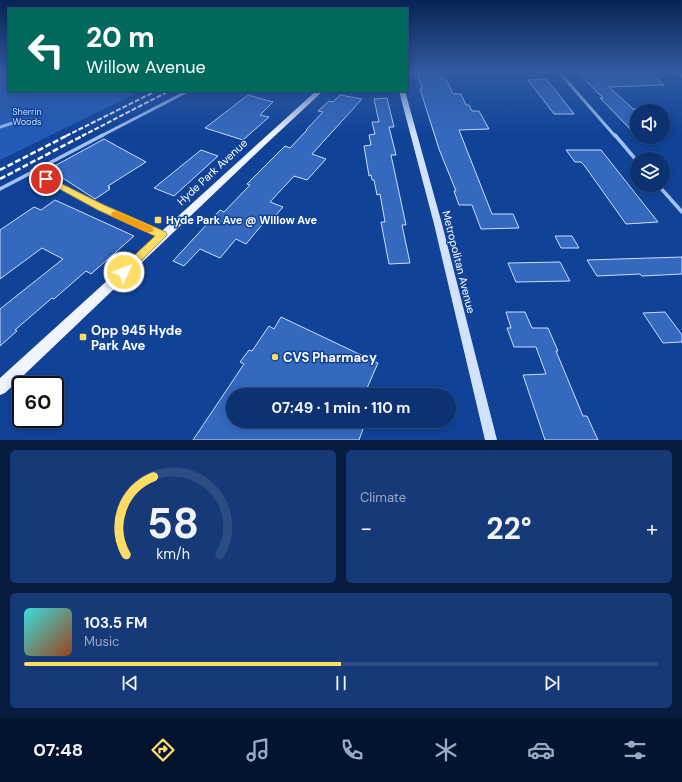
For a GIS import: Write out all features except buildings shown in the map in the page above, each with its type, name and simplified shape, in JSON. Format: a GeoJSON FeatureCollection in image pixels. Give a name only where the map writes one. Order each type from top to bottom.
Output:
{"type":"FeatureCollection","features":[{"type":"Feature","properties":{"kind":"main road","name":"Hyde Park Avenue"},"geometry":{"type":"LineString","coordinates":[[0,388],[162,235],[318,93]]}},
{"type":"Feature","properties":{"kind":"street"},"geometry":{"type":"LineString","coordinates":[[0,189],[185,93]]}},
{"type":"Feature","properties":{"kind":"street","name":"Metropolitan Avenue"},"geometry":{"type":"LineString","coordinates":[[402,93],[438,224],[491,440]]}},
{"type":"Feature","properties":{"kind":"street"},"geometry":{"type":"LineString","coordinates":[[577,93],[630,153]]}},
{"type":"Feature","properties":{"kind":"street"},"geometry":{"type":"LineString","coordinates":[[32,171],[101,208],[162,235]]}},
{"type":"Feature","properties":{"kind":"street"},"geometry":{"type":"LineString","coordinates":[[664,192],[682,212]]}},
{"type":"Feature","properties":{"kind":"green space","name":"Sherrin Woods"},"geometry":{"type":"Polygon","coordinates":[[[0,93],[138,93],[0,160],[0,93]]]}},
{"type":"Feature","properties":{"kind":"waterway"},"geometry":{"type":"LineString","coordinates":[[0,127],[22,120]]}},
{"type":"Feature","properties":{"kind":"railway"},"geometry":{"type":"LineString","coordinates":[[68,135],[153,93]]}},
{"type":"Feature","properties":{"kind":"railway"},"geometry":{"type":"LineString","coordinates":[[82,136],[166,93]]}},
{"type":"Feature","properties":{"kind":"railway"},"geometry":{"type":"LineString","coordinates":[[0,170],[68,135]]}},
{"type":"Feature","properties":{"kind":"railway"},"geometry":{"type":"LineString","coordinates":[[0,179],[84,135]]}},
{"type":"Feature","properties":{"kind":"slow traffic"},"geometry":{"type":"LineString","coordinates":[[116,214],[149,230]]}},
{"type":"Feature","properties":{"kind":"place","name":"Hyde Park Ave @ Willow Ave"},"geometry":{"type":"Point","coordinates":[158,220]}},
{"type":"Feature","properties":{"kind":"place","name":"Opp 945 Hyde Park Ave"},"geometry":{"type":"Point","coordinates":[83,337]}},
{"type":"Feature","properties":{"kind":"place","name":"CVS Pharmacy"},"geometry":{"type":"Point","coordinates":[275,357]}},
{"type":"Feature","properties":{"kind":"route"},"geometry":{"type":"LineString","coordinates":[[46,179],[101,208],[162,235],[124,272]]}}]}
